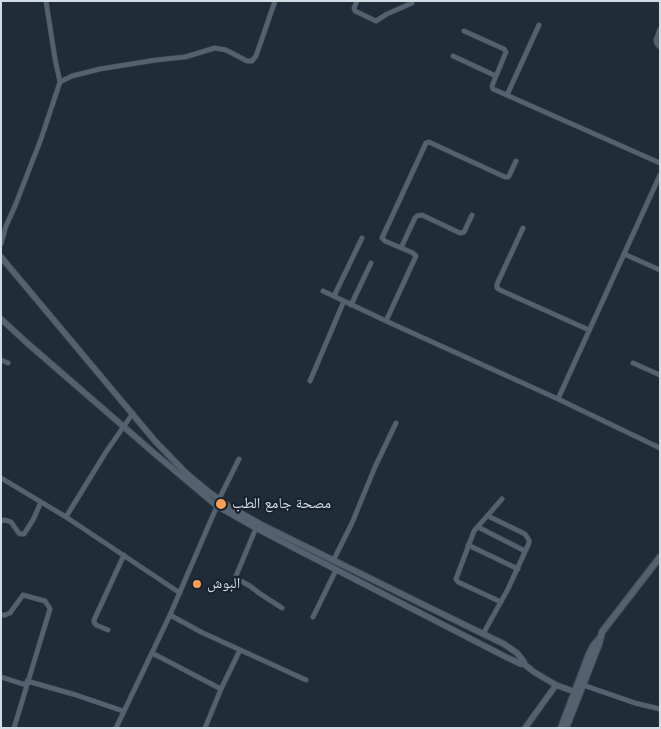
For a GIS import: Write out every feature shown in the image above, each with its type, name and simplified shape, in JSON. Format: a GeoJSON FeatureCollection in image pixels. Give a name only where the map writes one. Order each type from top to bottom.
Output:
{"type":"FeatureCollection","features":[{"type":"Feature","properties":{"kind":"main road"},"geometry":{"type":"LineString","coordinates":[[561,728],[577,692],[583,685],[602,637],[602,632],[660,557]]}},
{"type":"Feature","properties":{"kind":"main road"},"geometry":{"type":"LineString","coordinates":[[566,728],[590,651],[660,562]]}},
{"type":"Feature","properties":{"kind":"street"},"geometry":{"type":"LineString","coordinates":[[1,244],[6,226],[41,139],[60,82],[46,1]]}},
{"type":"Feature","properties":{"kind":"street"},"geometry":{"type":"LineString","coordinates":[[60,82],[72,76],[100,69],[185,57],[212,49],[226,50],[247,61],[252,61],[256,56],[275,1]]}},
{"type":"Feature","properties":{"kind":"street"},"geometry":{"type":"LineString","coordinates":[[357,1],[354,8],[355,11],[376,21],[412,3]]}},
{"type":"Feature","properties":{"kind":"street"},"geometry":{"type":"LineString","coordinates":[[507,95],[539,25]]}},
{"type":"Feature","properties":{"kind":"street"},"geometry":{"type":"LineString","coordinates":[[660,29],[656,40],[660,47]]}},
{"type":"Feature","properties":{"kind":"street"},"geometry":{"type":"LineString","coordinates":[[464,31],[505,50],[506,54],[492,88],[660,163]]}},
{"type":"Feature","properties":{"kind":"street"},"geometry":{"type":"LineString","coordinates":[[453,56],[496,76]]}},
{"type":"Feature","properties":{"kind":"street"},"geometry":{"type":"LineString","coordinates":[[386,321],[416,258],[415,255],[382,238],[426,143],[429,142],[490,171],[508,177],[516,161]]}},
{"type":"Feature","properties":{"kind":"street"},"geometry":{"type":"LineString","coordinates":[[558,399],[660,175]]}},
{"type":"Feature","properties":{"kind":"street"},"geometry":{"type":"LineString","coordinates":[[402,248],[415,218],[418,216],[422,215],[460,234],[464,232],[472,214]]}},
{"type":"Feature","properties":{"kind":"street"},"geometry":{"type":"LineString","coordinates":[[523,228],[497,284],[497,288],[589,330]]}},
{"type":"Feature","properties":{"kind":"street"},"geometry":{"type":"LineString","coordinates":[[334,296],[362,238]]}},
{"type":"Feature","properties":{"kind":"street"},"geometry":{"type":"LineString","coordinates":[[624,254],[660,270]]}},
{"type":"Feature","properties":{"kind":"street"},"geometry":{"type":"LineString","coordinates":[[1,257],[167,454],[218,503],[230,507],[262,526],[510,647],[521,657],[524,664]]}},
{"type":"Feature","properties":{"kind":"street"},"geometry":{"type":"LineString","coordinates":[[351,304],[371,263]]}},
{"type":"Feature","properties":{"kind":"street"},"geometry":{"type":"LineString","coordinates":[[324,291],[660,448]]}},
{"type":"Feature","properties":{"kind":"street"},"geometry":{"type":"LineString","coordinates":[[310,381],[344,301]]}},
{"type":"Feature","properties":{"kind":"street"},"geometry":{"type":"LineString","coordinates":[[1,319],[162,460],[218,503],[256,528],[506,657],[524,664],[556,684],[577,692]]}},
{"type":"Feature","properties":{"kind":"street"},"geometry":{"type":"LineString","coordinates":[[1,360],[8,363]]}},
{"type":"Feature","properties":{"kind":"street"},"geometry":{"type":"LineString","coordinates":[[633,363],[660,375]]}},
{"type":"Feature","properties":{"kind":"street"},"geometry":{"type":"LineString","coordinates":[[66,517],[90,481],[106,452],[133,413]]}},
{"type":"Feature","properties":{"kind":"street"},"geometry":{"type":"LineString","coordinates":[[333,561],[352,523],[375,467],[396,423]]}},
{"type":"Feature","properties":{"kind":"street"},"geometry":{"type":"LineString","coordinates":[[162,460],[167,454]]}},
{"type":"Feature","properties":{"kind":"street"},"geometry":{"type":"LineString","coordinates":[[118,727],[123,711],[170,615],[239,459]]}},
{"type":"Feature","properties":{"kind":"street"},"geometry":{"type":"LineString","coordinates":[[1,478],[66,517],[180,592]]}},
{"type":"Feature","properties":{"kind":"street"},"geometry":{"type":"LineString","coordinates":[[501,602],[456,581],[456,577],[474,533],[502,499]]}},
{"type":"Feature","properties":{"kind":"street"},"geometry":{"type":"LineString","coordinates":[[1,520],[8,520],[20,534],[24,534],[41,502]]}},
{"type":"Feature","properties":{"kind":"street"},"geometry":{"type":"LineString","coordinates":[[483,634],[518,569],[529,543],[527,536],[488,516]]}},
{"type":"Feature","properties":{"kind":"street"},"geometry":{"type":"LineString","coordinates":[[478,527],[525,551]]}},
{"type":"Feature","properties":{"kind":"street"},"geometry":{"type":"LineString","coordinates":[[256,528],[236,576],[239,580],[282,608]]}},
{"type":"Feature","properties":{"kind":"street"},"geometry":{"type":"LineString","coordinates":[[468,546],[518,569]]}},
{"type":"Feature","properties":{"kind":"street"},"geometry":{"type":"LineString","coordinates":[[108,630],[96,624],[94,620],[124,555]]}},
{"type":"Feature","properties":{"kind":"street"},"geometry":{"type":"LineString","coordinates":[[313,617],[336,570]]}},
{"type":"Feature","properties":{"kind":"street"},"geometry":{"type":"LineString","coordinates":[[1,615],[10,612],[23,595],[45,601],[50,610],[14,728]]}},
{"type":"Feature","properties":{"kind":"street"},"geometry":{"type":"LineString","coordinates":[[405,605],[408,598]]}},
{"type":"Feature","properties":{"kind":"street"},"geometry":{"type":"LineString","coordinates":[[170,615],[201,632],[306,680]]}},
{"type":"Feature","properties":{"kind":"street"},"geometry":{"type":"LineString","coordinates":[[205,728],[240,650]]}},
{"type":"Feature","properties":{"kind":"street"},"geometry":{"type":"LineString","coordinates":[[152,653],[221,689]]}},
{"type":"Feature","properties":{"kind":"street"},"geometry":{"type":"LineString","coordinates":[[1,678],[76,695],[123,711]]}},
{"type":"Feature","properties":{"kind":"street"},"geometry":{"type":"LineString","coordinates":[[525,728],[556,684]]}},
{"type":"Feature","properties":{"kind":"street"},"geometry":{"type":"LineString","coordinates":[[583,685],[660,710]]}},
{"type":"Feature","properties":{"kind":"place","name":"مصحة جامع الطب"},"geometry":{"type":"Point","coordinates":[221,504]}},
{"type":"Feature","properties":{"kind":"place","name":"البوش"},"geometry":{"type":"Point","coordinates":[197,584]}}]}
